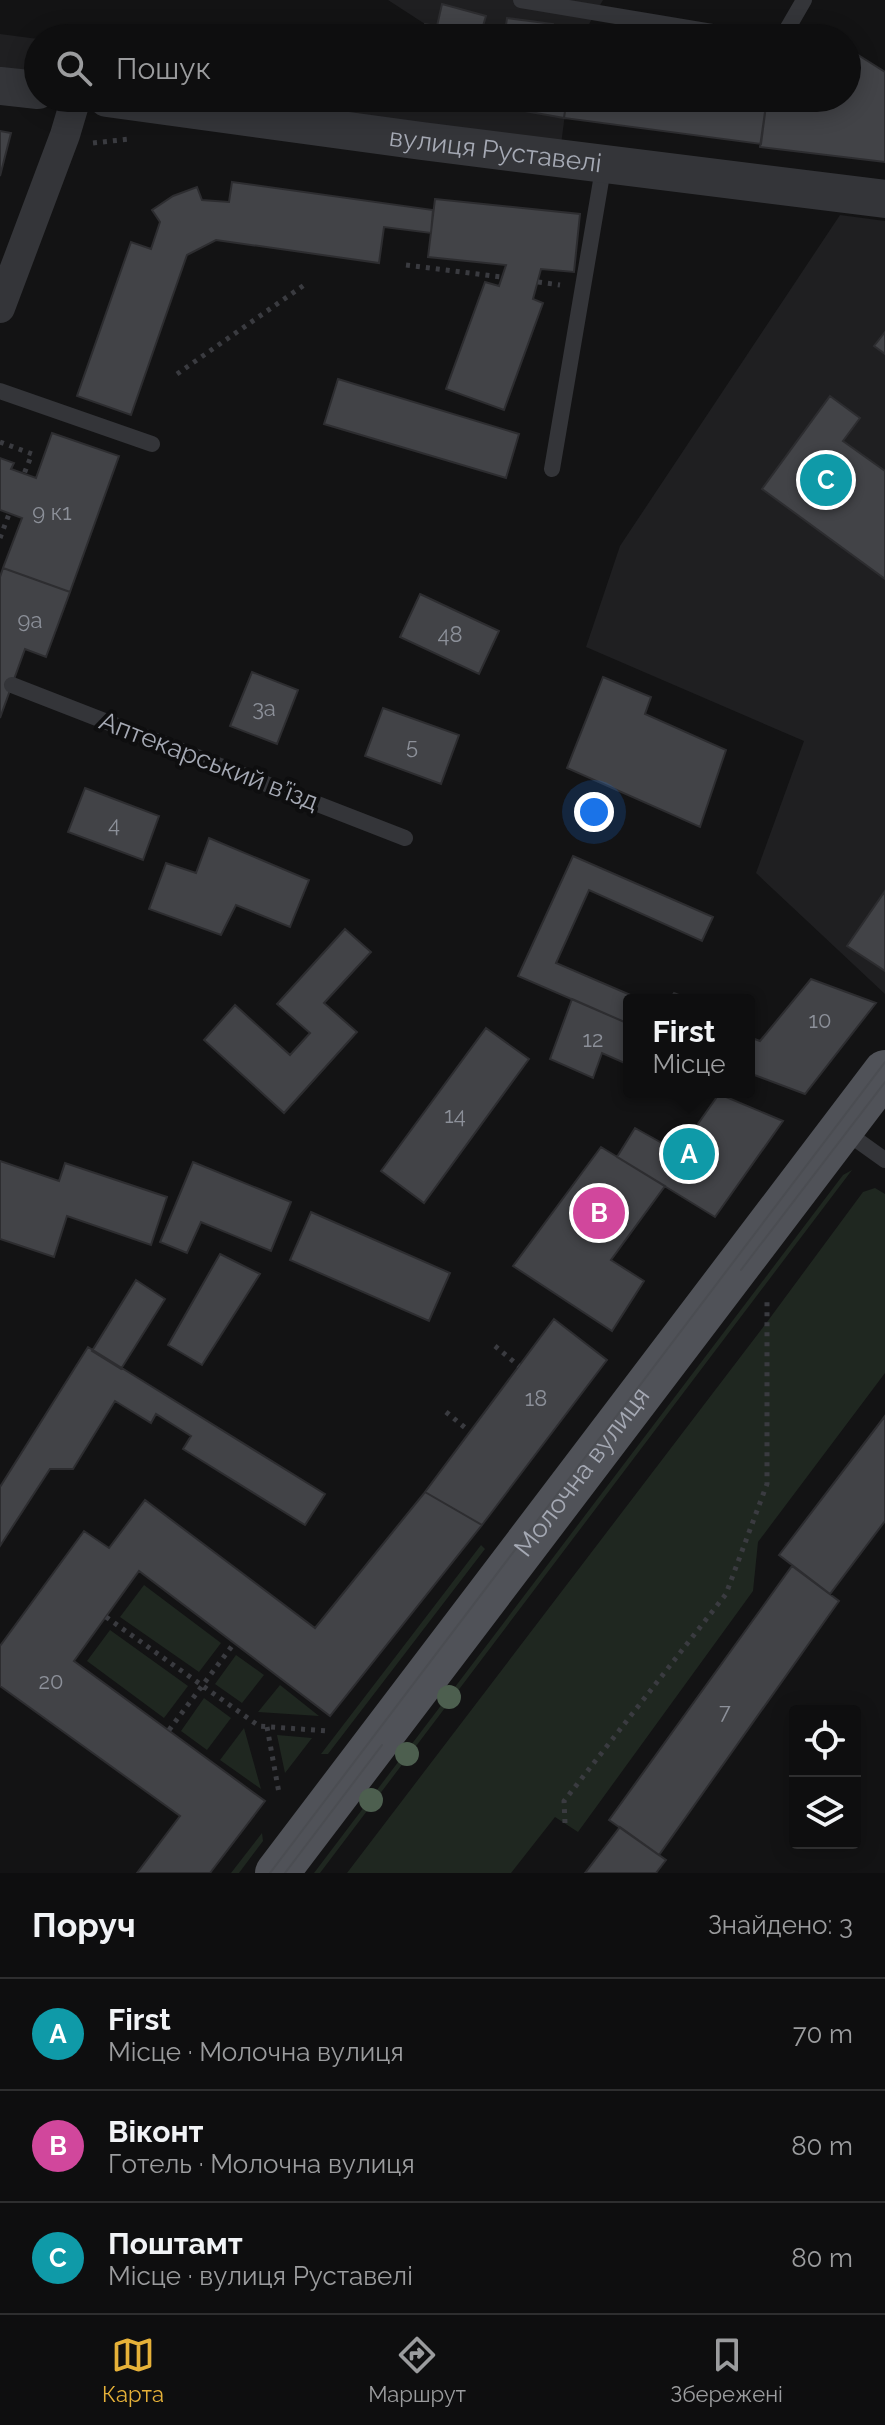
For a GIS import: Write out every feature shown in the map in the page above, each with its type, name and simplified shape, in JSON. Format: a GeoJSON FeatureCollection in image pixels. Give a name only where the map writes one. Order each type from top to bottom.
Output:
{"type":"FeatureCollection","features":[{"type":"Feature","properties":{"kind":"main road","name":"Молочна вулиця"},"geometry":{"type":"LineString","coordinates":[[277,1873],[885,1072]]}},
{"type":"Feature","properties":{"kind":"street"},"geometry":{"type":"LineString","coordinates":[[0,86],[24,89]]}},
{"type":"Feature","properties":{"kind":"street"},"geometry":{"type":"LineString","coordinates":[[0,308],[72,112]]}},
{"type":"Feature","properties":{"kind":"street","name":"вулиця Руставелі"},"geometry":{"type":"LineString","coordinates":[[214,112],[885,199]]}},
{"type":"Feature","properties":{"kind":"lane"},"geometry":{"type":"LineString","coordinates":[[521,0],[664,24]]}},
{"type":"Feature","properties":{"kind":"lane"},"geometry":{"type":"LineString","coordinates":[[790,24],[804,0]]}},
{"type":"Feature","properties":{"kind":"lane"},"geometry":{"type":"LineString","coordinates":[[552,469],[604,163]]}},
{"type":"Feature","properties":{"kind":"lane"},"geometry":{"type":"LineString","coordinates":[[0,391],[152,444]]}},
{"type":"Feature","properties":{"kind":"lane","name":"Аптекарський в’їзд"},"geometry":{"type":"LineString","coordinates":[[12,685],[405,838]]}},
{"type":"Feature","properties":{"kind":"lane"},"geometry":{"type":"LineString","coordinates":[[841,1129],[885,1160]]}},
{"type":"Feature","properties":{"kind":"path"},"geometry":{"type":"LineString","coordinates":[[406,265],[502,277]]}},
{"type":"Feature","properties":{"kind":"path"},"geometry":{"type":"LineString","coordinates":[[177,374],[307,283]]}},
{"type":"Feature","properties":{"kind":"path"},"geometry":{"type":"LineString","coordinates":[[0,442],[32,454],[24,474]]}},
{"type":"Feature","properties":{"kind":"path"},"geometry":{"type":"LineString","coordinates":[[0,538],[9,514]]}},
{"type":"Feature","properties":{"kind":"path"},"geometry":{"type":"LineString","coordinates":[[565,1823],[564,1801],[726,1594],[767,1484],[767,1302]]}},
{"type":"Feature","properties":{"kind":"path"},"geometry":{"type":"LineString","coordinates":[[495,1346],[519,1366]]}},
{"type":"Feature","properties":{"kind":"path"},"geometry":{"type":"LineString","coordinates":[[446,1412],[469,1431]]}},
{"type":"Feature","properties":{"kind":"path"},"geometry":{"type":"LineString","coordinates":[[106,1617],[259,1726],[327,1731]]}},
{"type":"Feature","properties":{"kind":"path"},"geometry":{"type":"LineString","coordinates":[[169,1730],[235,1642]]}},
{"type":"Feature","properties":{"kind":"path"},"geometry":{"type":"LineString","coordinates":[[267,1727],[279,1793]]}},
{"type":"Feature","properties":{"kind":"shaded area"},"geometry":{"type":"Polygon","coordinates":[[[388,0],[603,0],[589,24],[425,24],[388,0]]]}},
{"type":"Feature","properties":{"kind":"shaded area"},"geometry":{"type":"Polygon","coordinates":[[[0,34],[24,37],[24,72],[0,69],[0,34]]]}},
{"type":"Feature","properties":{"kind":"shaded area"},"geometry":{"type":"Polygon","coordinates":[[[324,112],[565,112],[561,145],[324,112]]]}},
{"type":"Feature","properties":{"kind":"shaded area"},"geometry":{"type":"Polygon","coordinates":[[[840,215],[885,221],[885,994],[756,873],[804,741],[586,647],[620,546],[840,215]]]}},
{"type":"Feature","properties":{"kind":"shaded area"},"geometry":{"type":"Polygon","coordinates":[[[852,1170],[320,1873],[314,1873],[843,1175],[852,1170]]]}},
{"type":"Feature","properties":{"kind":"shaded area"},"geometry":{"type":"Polygon","coordinates":[[[875,1188],[885,1194],[885,1373],[758,1542],[753,1591],[578,1832],[555,1817],[511,1873],[347,1873],[863,1192],[875,1188]]]}},
{"type":"Feature","properties":{"kind":"shaded area"},"geometry":{"type":"Polygon","coordinates":[[[481,1545],[485,1549],[328,1754],[321,1754],[481,1545]]]}},
{"type":"Feature","properties":{"kind":"shaded area"},"geometry":{"type":"Polygon","coordinates":[[[144,1585],[221,1643],[199,1672],[120,1617],[144,1585]]]}},
{"type":"Feature","properties":{"kind":"shaded area"},"geometry":{"type":"Polygon","coordinates":[[[110,1630],[188,1686],[164,1718],[87,1661],[110,1630]]]}},
{"type":"Feature","properties":{"kind":"shaded area"},"geometry":{"type":"Polygon","coordinates":[[[236,1655],[264,1675],[242,1703],[215,1684],[236,1655]]]}},
{"type":"Feature","properties":{"kind":"shaded area"},"geometry":{"type":"Polygon","coordinates":[[[280,1685],[319,1716],[258,1712],[280,1685]]]}},
{"type":"Feature","properties":{"kind":"shaded area"},"geometry":{"type":"Polygon","coordinates":[[[204,1698],[231,1718],[207,1750],[181,1731],[204,1698]]]}},
{"type":"Feature","properties":{"kind":"shaded area"},"geometry":{"type":"Polygon","coordinates":[[[244,1728],[261,1789],[220,1760],[244,1728]]]}},
{"type":"Feature","properties":{"kind":"shaded area"},"geometry":{"type":"Polygon","coordinates":[[[277,1735],[312,1738],[285,1773],[277,1735]]]}},
{"type":"Feature","properties":{"kind":"shaded area"},"geometry":{"type":"Polygon","coordinates":[[[262,1833],[263,1841],[239,1873],[231,1873],[262,1833]]]}},
{"type":"Feature","properties":{"kind":"building"},"geometry":{"type":"Polygon","coordinates":[[[442,4],[486,16],[484,24],[437,24],[442,4]]]}},
{"type":"Feature","properties":{"kind":"building"},"geometry":{"type":"Polygon","coordinates":[[[507,18],[553,24],[506,24],[507,18]]]}},
{"type":"Feature","properties":{"kind":"building"},"geometry":{"type":"Polygon","coordinates":[[[861,57],[885,72],[885,162],[760,147],[765,112],[861,112],[861,57]]]}},
{"type":"Feature","properties":{"kind":"building"},"geometry":{"type":"Polygon","coordinates":[[[531,112],[565,112],[564,118],[531,112]]]}},
{"type":"Feature","properties":{"kind":"building"},"geometry":{"type":"Polygon","coordinates":[[[565,112],[765,112],[761,144],[564,118],[565,112]]]}},
{"type":"Feature","properties":{"kind":"building"},"geometry":{"type":"Polygon","coordinates":[[[0,131],[11,133],[0,176],[0,131]]]}},
{"type":"Feature","properties":{"kind":"building"},"geometry":{"type":"Polygon","coordinates":[[[232,182],[433,210],[431,233],[384,227],[379,263],[216,240],[187,255],[131,415],[77,396],[131,242],[151,249],[160,222],[152,210],[173,196],[197,187],[202,200],[229,202],[232,182]]]}},
{"type":"Feature","properties":{"kind":"building"},"geometry":{"type":"Polygon","coordinates":[[[435,199],[580,214],[574,272],[541,269],[533,299],[543,303],[504,410],[446,389],[485,282],[499,286],[506,265],[428,257],[435,199]]]}},
{"type":"Feature","properties":{"kind":"building"},"geometry":{"type":"Polygon","coordinates":[[[885,332],[885,354],[874,346],[885,332]]]}},
{"type":"Feature","properties":{"kind":"building"},"geometry":{"type":"Polygon","coordinates":[[[338,379],[519,434],[506,478],[324,424],[338,379]]]}},
{"type":"Feature","properties":{"kind":"building"},"geometry":{"type":"Polygon","coordinates":[[[830,396],[860,418],[843,441],[885,471],[885,579],[762,489],[830,396]]]}},
{"type":"Feature","properties":{"kind":"building"},"geometry":{"type":"Polygon","coordinates":[[[52,433],[119,456],[70,592],[3,568],[22,518],[0,510],[0,458],[14,463],[11,469],[36,478],[52,433]]]}},
{"type":"Feature","properties":{"kind":"building"},"geometry":{"type":"Polygon","coordinates":[[[3,568],[70,592],[46,657],[25,649],[0,718],[0,577],[3,568]]]}},
{"type":"Feature","properties":{"kind":"building"},"geometry":{"type":"Polygon","coordinates":[[[420,594],[499,631],[479,674],[400,637],[420,594]]]}},
{"type":"Feature","properties":{"kind":"building"},"geometry":{"type":"Polygon","coordinates":[[[252,672],[298,690],[277,744],[230,726],[252,672]]]}},
{"type":"Feature","properties":{"kind":"building"},"geometry":{"type":"Polygon","coordinates":[[[603,677],[651,697],[645,714],[726,750],[700,827],[567,768],[603,677]]]}},
{"type":"Feature","properties":{"kind":"building"},"geometry":{"type":"Polygon","coordinates":[[[383,708],[459,735],[441,784],[365,756],[383,708]]]}},
{"type":"Feature","properties":{"kind":"building"},"geometry":{"type":"Polygon","coordinates":[[[85,788],[159,816],[143,860],[68,832],[85,788]]]}},
{"type":"Feature","properties":{"kind":"building"},"geometry":{"type":"Polygon","coordinates":[[[209,838],[309,880],[290,927],[236,905],[221,935],[149,909],[166,863],[196,873],[209,838]]]}},
{"type":"Feature","properties":{"kind":"building"},"geometry":{"type":"Polygon","coordinates":[[[573,856],[713,917],[702,941],[589,890],[556,963],[628,994],[623,994],[623,1021],[518,976],[573,856]]]}},
{"type":"Feature","properties":{"kind":"building"},"geometry":{"type":"Polygon","coordinates":[[[885,891],[885,971],[847,946],[885,891]]]}},
{"type":"Feature","properties":{"kind":"building"},"geometry":{"type":"Polygon","coordinates":[[[345,929],[371,952],[324,1003],[357,1032],[284,1113],[204,1040],[235,1005],[290,1055],[310,1033],[277,1004],[345,929]]]}},
{"type":"Feature","properties":{"kind":"building"},"geometry":{"type":"Polygon","coordinates":[[[811,979],[876,1003],[805,1094],[755,1075],[755,1039],[760,1041],[811,979]]]}},
{"type":"Feature","properties":{"kind":"building"},"geometry":{"type":"Polygon","coordinates":[[[572,999],[623,1021],[623,1062],[602,1053],[593,1078],[550,1059],[572,999]]]}},
{"type":"Feature","properties":{"kind":"building"},"geometry":{"type":"Polygon","coordinates":[[[486,1028],[529,1059],[424,1203],[381,1171],[486,1028]]]}},
{"type":"Feature","properties":{"kind":"building"},"geometry":{"type":"Polygon","coordinates":[[[716,1098],[728,1098],[783,1121],[715,1217],[617,1157],[635,1128],[678,1152],[716,1098]]]}},
{"type":"Feature","properties":{"kind":"building"},"geometry":{"type":"Polygon","coordinates":[[[601,1147],[665,1186],[611,1260],[644,1281],[612,1331],[513,1266],[601,1147]]]}},
{"type":"Feature","properties":{"kind":"building"},"geometry":{"type":"Polygon","coordinates":[[[0,1161],[59,1181],[65,1163],[167,1197],[151,1245],[67,1216],[54,1257],[0,1239],[0,1161]]]}},
{"type":"Feature","properties":{"kind":"building"},"geometry":{"type":"Polygon","coordinates":[[[193,1162],[291,1202],[271,1251],[201,1222],[187,1253],[160,1242],[193,1162]]]}},
{"type":"Feature","properties":{"kind":"building"},"geometry":{"type":"Polygon","coordinates":[[[311,1212],[450,1273],[429,1321],[290,1260],[311,1212]]]}},
{"type":"Feature","properties":{"kind":"building"},"geometry":{"type":"Polygon","coordinates":[[[220,1254],[260,1274],[202,1365],[168,1345],[220,1254]]]}},
{"type":"Feature","properties":{"kind":"building"},"geometry":{"type":"Polygon","coordinates":[[[136,1280],[165,1299],[121,1369],[92,1351],[136,1280]]]}},
{"type":"Feature","properties":{"kind":"building"},"geometry":{"type":"Polygon","coordinates":[[[554,1319],[607,1360],[482,1525],[425,1492],[554,1319]]]}},
{"type":"Feature","properties":{"kind":"building"},"geometry":{"type":"Polygon","coordinates":[[[88,1347],[325,1494],[305,1525],[183,1449],[191,1436],[156,1414],[151,1423],[115,1401],[73,1469],[50,1469],[0,1546],[0,1487],[88,1347]]]}},
{"type":"Feature","properties":{"kind":"building"},"geometry":{"type":"Polygon","coordinates":[[[885,1416],[885,1521],[830,1594],[779,1555],[885,1416]]]}},
{"type":"Feature","properties":{"kind":"building"},"geometry":{"type":"Polygon","coordinates":[[[425,1492],[482,1525],[330,1716],[139,1571],[74,1661],[265,1801],[210,1873],[137,1873],[180,1816],[0,1686],[0,1646],[84,1531],[109,1548],[145,1500],[315,1628],[425,1492]]]}},
{"type":"Feature","properties":{"kind":"building"},"geometry":{"type":"Polygon","coordinates":[[[792,1566],[839,1601],[659,1855],[609,1820],[792,1566]]]}},
{"type":"Feature","properties":{"kind":"building"},"geometry":{"type":"Polygon","coordinates":[[[620,1827],[666,1860],[656,1873],[585,1873],[620,1827]]]}},
{"type":"Feature","properties":{"kind":"tram line"},"geometry":{"type":"LineString","coordinates":[[270,1873],[885,1062]]}},
{"type":"Feature","properties":{"kind":"tram line"},"geometry":{"type":"LineString","coordinates":[[741,1270],[885,1082]]}},
{"type":"Feature","properties":{"kind":"tram line"},"geometry":{"type":"LineString","coordinates":[[285,1873],[382,1745]]}},
{"type":"Feature","properties":{"kind":"place","name":"Поштамт"},"geometry":{"type":"Point","coordinates":[826,480]}},
{"type":"Feature","properties":{"kind":"place","name":"First"},"geometry":{"type":"Point","coordinates":[689,1154]}},
{"type":"Feature","properties":{"kind":"place","name":"Віконт"},"geometry":{"type":"Point","coordinates":[599,1213]}}]}
